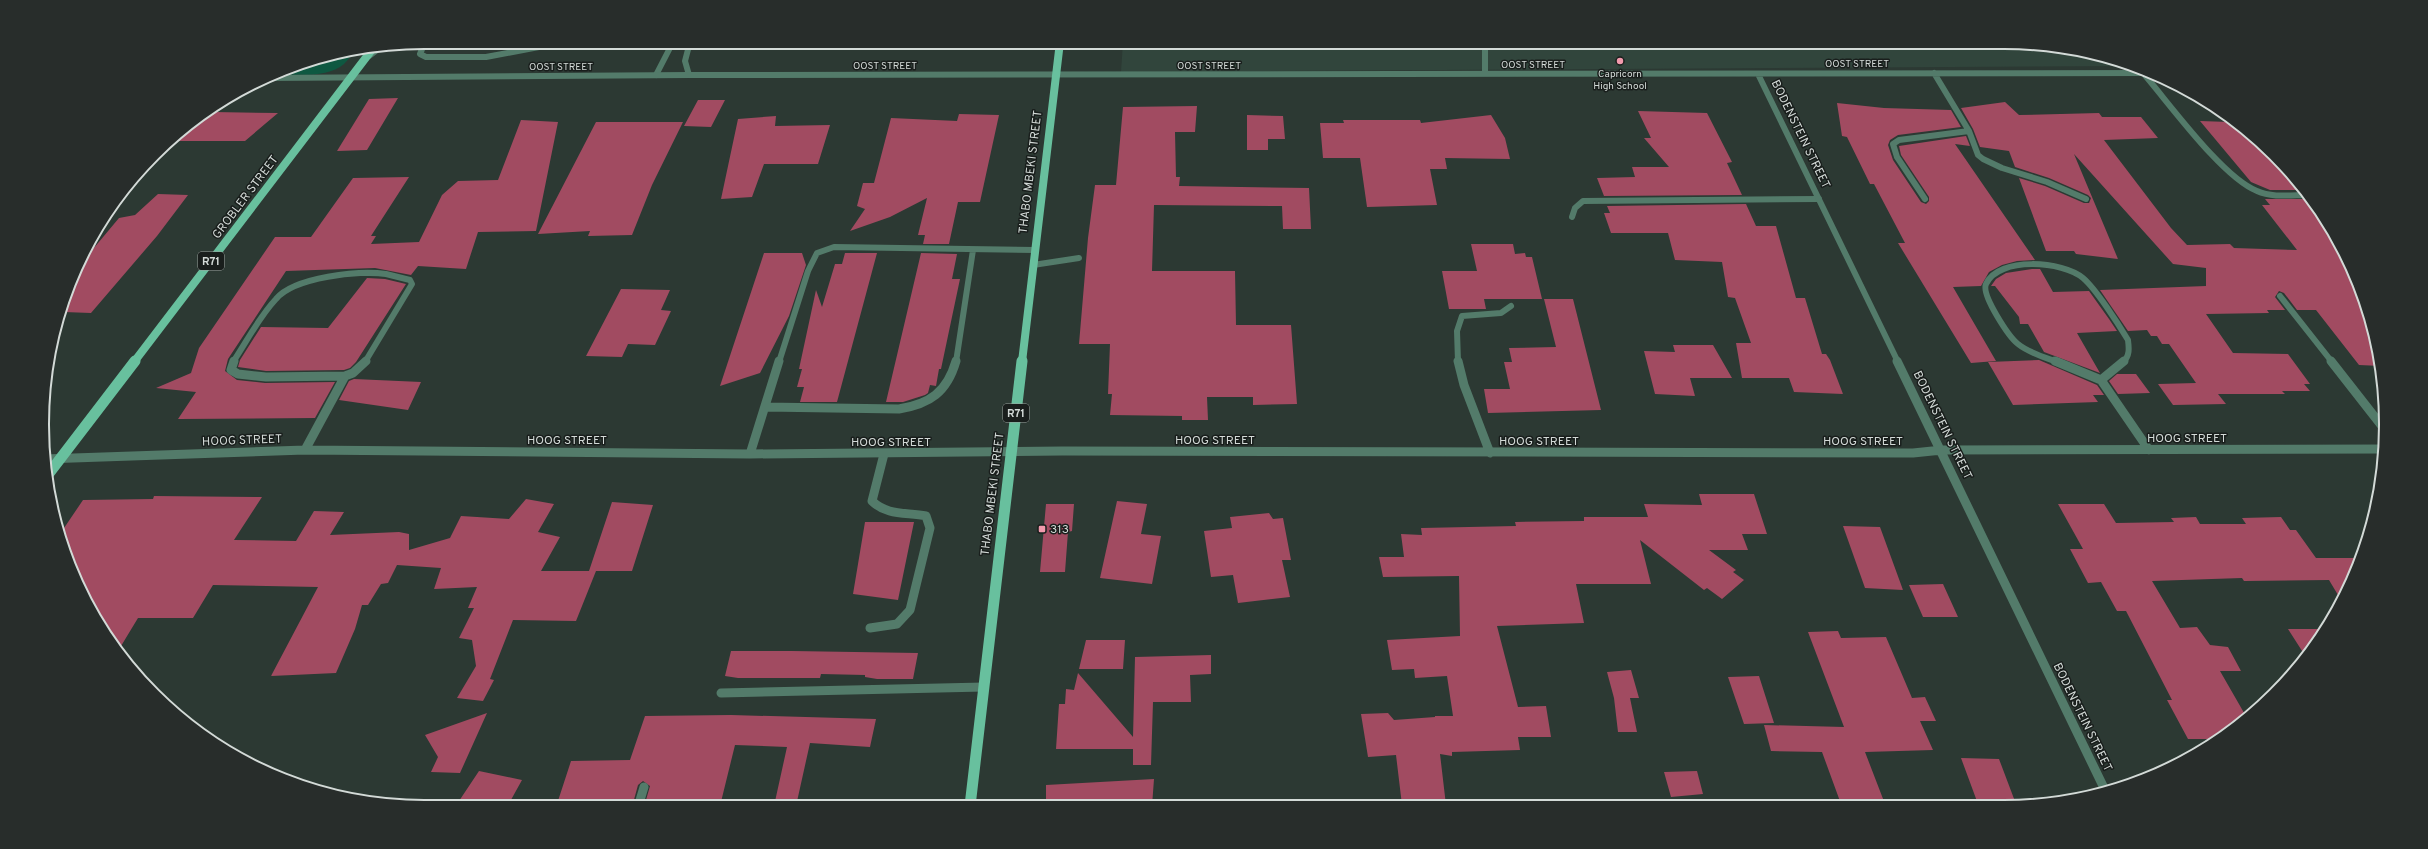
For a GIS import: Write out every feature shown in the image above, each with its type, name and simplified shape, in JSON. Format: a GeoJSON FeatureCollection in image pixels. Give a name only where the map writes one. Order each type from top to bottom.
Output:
{"type":"FeatureCollection","features":[{"type":"Feature","properties":{"kind":"main road","name":"THABO MBEKI STREET"},"geometry":{"type":"LineString","coordinates":[[971,800],[1059,49]]}},
{"type":"Feature","properties":{"kind":"main road","name":"GROBLER STREET"},"geometry":{"type":"LineString","coordinates":[[52,470],[370,53]]}},
{"type":"Feature","properties":{"kind":"street"},"geometry":{"type":"LineString","coordinates":[[421,49],[420,54],[426,57],[486,56],[516,49]]}},
{"type":"Feature","properties":{"kind":"street"},"geometry":{"type":"LineString","coordinates":[[656,75],[669,49]]}},
{"type":"Feature","properties":{"kind":"street"},"geometry":{"type":"LineString","coordinates":[[688,49],[685,61],[689,75]]}},
{"type":"Feature","properties":{"kind":"street"},"geometry":{"type":"LineString","coordinates":[[1485,74],[1486,49]]}},
{"type":"Feature","properties":{"kind":"street"},"geometry":{"type":"LineString","coordinates":[[365,59],[374,52]]}},
{"type":"Feature","properties":{"kind":"street"},"geometry":{"type":"LineString","coordinates":[[1934,73],[1969,131],[1978,154],[1983,159],[2014,172],[2047,182],[2086,199]]}},
{"type":"Feature","properties":{"kind":"street","name":"OOST STREET"},"geometry":{"type":"LineString","coordinates":[[281,78],[656,75],[2134,73]]}},
{"type":"Feature","properties":{"kind":"street","name":"BODENSTEIN STREET"},"geometry":{"type":"LineString","coordinates":[[1758,74],[1942,450],[2103,786]]}},
{"type":"Feature","properties":{"kind":"street"},"geometry":{"type":"LineString","coordinates":[[2148,78],[2216,156],[2248,187],[2266,193],[2300,195]]}},
{"type":"Feature","properties":{"kind":"street"},"geometry":{"type":"LineString","coordinates":[[1925,199],[1897,157],[1893,144],[1899,140],[1969,131]]}},
{"type":"Feature","properties":{"kind":"street"},"geometry":{"type":"LineString","coordinates":[[1572,217],[1575,208],[1583,201],[1819,199]]}},
{"type":"Feature","properties":{"kind":"street"},"geometry":{"type":"LineString","coordinates":[[750,454],[808,271],[817,253],[834,247],[1035,250]]}},
{"type":"Feature","properties":{"kind":"street"},"geometry":{"type":"LineString","coordinates":[[765,407],[899,409],[918,406],[933,400],[950,380],[956,362],[973,250]]}},
{"type":"Feature","properties":{"kind":"street"},"geometry":{"type":"LineString","coordinates":[[1033,265],[1079,258]]}},
{"type":"Feature","properties":{"kind":"street"},"geometry":{"type":"LineString","coordinates":[[2101,380],[2127,359],[2130,350],[2128,340],[2120,327],[2082,278],[2066,269],[2053,266],[2027,264],[2009,266],[1992,275],[1985,285],[1991,305],[2009,335],[2018,344],[2101,380],[2149,450]]}},
{"type":"Feature","properties":{"kind":"street"},"geometry":{"type":"LineString","coordinates":[[305,450],[345,376],[353,372],[366,361],[409,290],[412,284],[410,280],[395,275],[368,275],[318,280],[294,286],[276,298],[232,364],[231,370],[237,375],[259,377],[345,376]]}},
{"type":"Feature","properties":{"kind":"street"},"geometry":{"type":"LineString","coordinates":[[2280,296],[2379,424]]}},
{"type":"Feature","properties":{"kind":"street"},"geometry":{"type":"LineString","coordinates":[[1490,453],[1460,371],[1457,336],[1458,323],[1462,316],[1501,313],[1511,306]]}},
{"type":"Feature","properties":{"kind":"street","name":"HOOG STREET"},"geometry":{"type":"LineString","coordinates":[[51,459],[305,450],[884,454],[1011,452],[1913,453],[1942,450],[2378,449]]}},
{"type":"Feature","properties":{"kind":"street"},"geometry":{"type":"LineString","coordinates":[[870,628],[896,624],[910,610],[930,528],[926,516],[915,512],[888,512],[876,507],[872,501],[884,454]]}},
{"type":"Feature","properties":{"kind":"street"},"geometry":{"type":"LineString","coordinates":[[721,693],[984,687]]}},
{"type":"Feature","properties":{"kind":"street"},"geometry":{"type":"LineString","coordinates":[[640,800],[644,787]]}},
{"type":"Feature","properties":{"kind":"shaded area","name":"Capricorn High School"},"geometry":{"type":"Polygon","coordinates":[[[1123,49],[2004,49],[2053,52],[2077,56],[2114,66],[1121,72],[1123,49]]]}},
{"type":"Feature","properties":{"kind":"green space"},"geometry":{"type":"Polygon","coordinates":[[[350,56],[344,64],[329,72],[290,75],[327,62],[350,56]]]}},
{"type":"Feature","properties":{"kind":"building"},"geometry":{"type":"Polygon","coordinates":[[[398,98],[367,150],[337,151],[369,99],[398,98]]]}},
{"type":"Feature","properties":{"kind":"building"},"geometry":{"type":"Polygon","coordinates":[[[698,100],[725,100],[711,127],[684,126],[698,100]]]}},
{"type":"Feature","properties":{"kind":"building"},"geometry":{"type":"Polygon","coordinates":[[[2005,102],[2019,115],[2099,113],[2102,117],[2141,117],[2158,138],[2104,140],[2171,228],[2187,245],[2230,244],[2234,248],[2297,250],[2262,205],[2270,205],[2265,199],[2303,199],[2329,237],[2350,281],[2366,327],[2374,366],[2359,365],[2316,310],[2297,310],[2284,293],[2279,291],[2275,297],[2285,310],[2267,310],[2269,313],[2206,314],[2233,353],[2288,354],[2310,384],[2304,384],[2310,391],[2282,391],[2285,394],[2218,394],[2226,404],[2173,405],[2158,384],[2196,383],[2169,344],[2162,344],[2157,336],[2151,336],[2147,330],[2128,331],[2100,290],[2206,286],[2206,268],[2173,264],[2074,154],[2118,259],[2076,254],[2074,251],[2046,251],[2019,178],[2045,186],[2084,203],[2089,203],[2091,198],[2088,195],[2049,178],[2015,167],[2009,151],[1980,147],[1973,129],[1961,108],[2005,102]]]}},
{"type":"Feature","properties":{"kind":"building"},"geometry":{"type":"Polygon","coordinates":[[[1837,103],[1884,108],[1951,110],[1961,127],[1898,135],[1890,140],[1888,145],[1893,160],[1921,202],[1926,204],[1929,201],[1929,197],[1901,155],[1899,146],[1966,136],[1970,146],[1955,144],[2035,260],[2017,261],[2002,265],[1989,272],[1981,286],[1953,287],[1996,361],[1971,363],[1898,243],[1905,243],[1874,184],[1870,184],[1847,137],[1842,136],[1837,103]]]}},
{"type":"Feature","properties":{"kind":"building"},"geometry":{"type":"Polygon","coordinates":[[[1197,106],[1195,132],[1175,132],[1176,177],[1180,177],[1179,186],[1309,188],[1311,229],[1283,229],[1282,206],[1154,205],[1152,271],[1235,271],[1236,325],[1291,325],[1297,404],[1253,405],[1253,397],[1207,397],[1208,420],[1182,420],[1182,416],[1110,415],[1112,394],[1108,394],[1110,344],[1079,344],[1088,238],[1095,185],[1116,185],[1123,107],[1197,106]]]}},
{"type":"Feature","properties":{"kind":"building"},"geometry":{"type":"Polygon","coordinates":[[[1638,111],[1707,113],[1732,162],[1727,163],[1742,195],[1604,196],[1597,178],[1635,177],[1632,167],[1669,167],[1644,138],[1651,138],[1638,111]]]}},
{"type":"Feature","properties":{"kind":"building"},"geometry":{"type":"Polygon","coordinates":[[[216,112],[278,113],[245,141],[178,141],[216,112]]]}},
{"type":"Feature","properties":{"kind":"building"},"geometry":{"type":"Polygon","coordinates":[[[959,114],[999,115],[980,202],[958,202],[949,244],[923,244],[925,235],[918,235],[927,198],[890,217],[850,231],[865,209],[857,206],[863,183],[874,183],[891,118],[957,121],[959,114]]]}},
{"type":"Feature","properties":{"kind":"building"},"geometry":{"type":"Polygon","coordinates":[[[1247,115],[1283,116],[1285,139],[1268,139],[1268,150],[1247,150],[1247,115]]]}},
{"type":"Feature","properties":{"kind":"building"},"geometry":{"type":"Polygon","coordinates":[[[1491,115],[1505,138],[1510,159],[1445,158],[1447,169],[1430,169],[1437,205],[1367,207],[1360,158],[1323,158],[1320,123],[1344,123],[1343,120],[1420,120],[1421,123],[1491,115]]]}},
{"type":"Feature","properties":{"kind":"building"},"geometry":{"type":"Polygon","coordinates":[[[776,116],[775,126],[830,125],[818,164],[764,164],[752,197],[721,199],[738,119],[776,116]]]}},
{"type":"Feature","properties":{"kind":"building"},"geometry":{"type":"Polygon","coordinates":[[[521,120],[558,122],[536,231],[478,232],[466,269],[418,266],[411,275],[375,268],[286,271],[228,359],[225,371],[237,380],[265,383],[335,382],[315,418],[178,419],[196,392],[156,388],[191,373],[199,348],[275,237],[311,237],[353,178],[409,177],[371,236],[376,236],[371,244],[419,242],[442,195],[458,181],[498,180],[521,120]]]}},
{"type":"Feature","properties":{"kind":"building"},"geometry":{"type":"Polygon","coordinates":[[[2200,121],[2225,122],[2251,142],[2269,159],[2296,190],[2270,190],[2251,182],[2200,121]]]}},
{"type":"Feature","properties":{"kind":"building"},"geometry":{"type":"Polygon","coordinates":[[[596,122],[683,122],[652,185],[632,235],[588,236],[590,231],[538,234],[596,122]]]}},
{"type":"Feature","properties":{"kind":"building"},"geometry":{"type":"Polygon","coordinates":[[[158,194],[188,195],[157,236],[91,313],[67,312],[78,281],[92,250],[119,218],[135,215],[158,194]]]}},
{"type":"Feature","properties":{"kind":"building"},"geometry":{"type":"Polygon","coordinates":[[[1746,204],[1756,226],[1776,226],[1796,298],[1805,298],[1822,354],[1826,354],[1830,360],[1843,394],[1794,392],[1789,378],[1742,378],[1736,343],[1751,343],[1735,298],[1728,297],[1722,262],[1675,260],[1668,233],[1611,233],[1604,213],[1610,213],[1607,206],[1746,204]]]}},
{"type":"Feature","properties":{"kind":"building"},"geometry":{"type":"Polygon","coordinates":[[[1471,244],[1513,244],[1515,254],[1525,253],[1526,257],[1532,257],[1542,299],[1484,299],[1486,309],[1449,309],[1442,271],[1477,271],[1471,244]]]}},
{"type":"Feature","properties":{"kind":"building"},"geometry":{"type":"Polygon","coordinates":[[[764,253],[802,253],[806,265],[789,316],[760,373],[720,386],[764,253]]]}},
{"type":"Feature","properties":{"kind":"building"},"geometry":{"type":"Polygon","coordinates":[[[845,253],[877,253],[837,402],[800,402],[804,387],[797,387],[802,369],[799,369],[816,290],[822,307],[835,264],[842,264],[845,253]]]}},
{"type":"Feature","properties":{"kind":"building"},"geometry":{"type":"Polygon","coordinates":[[[921,253],[957,254],[952,279],[960,279],[941,369],[939,369],[936,386],[930,385],[928,393],[925,395],[903,402],[886,402],[921,253]]]}},
{"type":"Feature","properties":{"kind":"building"},"geometry":{"type":"Polygon","coordinates":[[[2040,269],[2053,292],[2089,291],[2117,331],[2077,333],[2100,373],[2044,352],[2028,324],[2020,324],[2019,317],[1995,286],[1991,286],[1996,279],[2006,273],[2040,269]]]}},
{"type":"Feature","properties":{"kind":"building"},"geometry":{"type":"Polygon","coordinates":[[[367,278],[385,279],[406,284],[356,362],[350,368],[344,370],[266,371],[238,367],[240,360],[261,327],[328,328],[367,278]]]}},
{"type":"Feature","properties":{"kind":"building"},"geometry":{"type":"Polygon","coordinates":[[[621,289],[670,290],[661,310],[671,311],[655,345],[628,344],[622,357],[586,356],[621,289]]]}},
{"type":"Feature","properties":{"kind":"building"},"geometry":{"type":"Polygon","coordinates":[[[1544,299],[1573,299],[1601,410],[1488,413],[1484,389],[1510,389],[1504,362],[1512,362],[1509,348],[1556,347],[1544,299]]]}},
{"type":"Feature","properties":{"kind":"building"},"geometry":{"type":"Polygon","coordinates":[[[1673,345],[1713,345],[1732,378],[1690,378],[1695,396],[1655,394],[1644,351],[1675,352],[1673,345]]]}},
{"type":"Feature","properties":{"kind":"building"},"geometry":{"type":"Polygon","coordinates":[[[2039,360],[2097,385],[2104,395],[2093,395],[2098,402],[2013,405],[1988,362],[2039,360]]]}},
{"type":"Feature","properties":{"kind":"building"},"geometry":{"type":"Polygon","coordinates":[[[2117,374],[2136,374],[2150,393],[2118,394],[2109,381],[2117,374]]]}},
{"type":"Feature","properties":{"kind":"building"},"geometry":{"type":"Polygon","coordinates":[[[354,379],[421,382],[408,410],[339,400],[349,381],[354,379]]]}},
{"type":"Feature","properties":{"kind":"building"},"geometry":{"type":"Polygon","coordinates":[[[1699,494],[1754,494],[1767,534],[1742,534],[1748,550],[1709,550],[1736,570],[1733,572],[1744,580],[1722,599],[1707,588],[1704,590],[1640,540],[1651,584],[1576,584],[1584,623],[1497,626],[1518,707],[1546,706],[1551,737],[1518,737],[1520,750],[1452,752],[1452,756],[1440,754],[1445,800],[1401,800],[1396,755],[1368,757],[1361,714],[1388,713],[1394,720],[1435,716],[1453,716],[1447,676],[1415,678],[1414,669],[1392,670],[1387,640],[1460,636],[1459,576],[1383,577],[1379,557],[1404,557],[1401,534],[1422,535],[1421,528],[1516,526],[1515,522],[1584,521],[1584,517],[1648,517],[1644,504],[1702,505],[1699,494]]]}},
{"type":"Feature","properties":{"kind":"building"},"geometry":{"type":"Polygon","coordinates":[[[154,496],[262,497],[234,540],[296,541],[314,511],[344,512],[330,535],[399,532],[409,534],[409,550],[450,538],[461,516],[509,519],[526,499],[554,504],[538,532],[560,537],[541,571],[589,571],[612,502],[653,505],[632,571],[596,571],[576,621],[513,620],[490,679],[494,680],[483,701],[457,698],[476,666],[472,640],[459,638],[474,608],[468,608],[477,587],[434,589],[441,568],[397,565],[388,583],[381,584],[368,605],[362,605],[355,629],[336,673],[271,676],[318,587],[213,585],[193,618],[138,618],[121,645],[99,612],[88,591],[69,545],[64,528],[83,500],[153,499],[154,496]]]}},
{"type":"Feature","properties":{"kind":"building"},"geometry":{"type":"Polygon","coordinates":[[[1117,501],[1147,504],[1141,534],[1161,536],[1152,584],[1100,578],[1117,501]]]}},
{"type":"Feature","properties":{"kind":"building"},"geometry":{"type":"Polygon","coordinates":[[[1046,504],[1074,504],[1072,531],[1068,532],[1065,572],[1040,572],[1046,504]]]}},
{"type":"Feature","properties":{"kind":"building"},"geometry":{"type":"Polygon","coordinates":[[[2058,504],[2104,504],[2116,523],[2174,522],[2171,518],[2196,517],[2200,524],[2246,524],[2242,518],[2281,517],[2290,530],[2296,530],[2316,558],[2354,558],[2338,595],[2329,580],[2244,581],[2242,578],[2152,581],[2180,628],[2197,627],[2210,645],[2228,647],[2241,671],[2220,671],[2244,713],[2209,739],[2188,739],[2167,700],[2172,700],[2126,611],[2117,611],[2101,582],[2088,583],[2070,549],[2083,549],[2058,504]]]}},
{"type":"Feature","properties":{"kind":"building"},"geometry":{"type":"Polygon","coordinates":[[[1269,513],[1273,519],[1283,518],[1291,560],[1282,560],[1290,597],[1238,603],[1233,575],[1211,577],[1204,531],[1232,528],[1230,517],[1269,513]]]}},
{"type":"Feature","properties":{"kind":"building"},"geometry":{"type":"Polygon","coordinates":[[[865,522],[914,522],[898,600],[853,594],[865,522]]]}},
{"type":"Feature","properties":{"kind":"building"},"geometry":{"type":"Polygon","coordinates":[[[1843,526],[1880,527],[1903,590],[1865,588],[1843,526]]]}},
{"type":"Feature","properties":{"kind":"building"},"geometry":{"type":"Polygon","coordinates":[[[1943,584],[1958,617],[1923,617],[1909,585],[1943,584]]]}},
{"type":"Feature","properties":{"kind":"building"},"geometry":{"type":"Polygon","coordinates":[[[2288,629],[2318,629],[2316,633],[2302,651],[2288,629]]]}},
{"type":"Feature","properties":{"kind":"building"},"geometry":{"type":"Polygon","coordinates":[[[1838,631],[1841,638],[1886,637],[1912,698],[1925,697],[1936,721],[1920,721],[1933,750],[1865,752],[1883,800],[1840,800],[1822,752],[1771,751],[1764,725],[1844,727],[1808,632],[1838,631]]]}},
{"type":"Feature","properties":{"kind":"building"},"geometry":{"type":"Polygon","coordinates":[[[1086,640],[1125,640],[1123,669],[1079,669],[1086,640]]]}},
{"type":"Feature","properties":{"kind":"building"},"geometry":{"type":"Polygon","coordinates":[[[731,651],[918,653],[913,679],[877,679],[865,677],[865,675],[821,674],[820,678],[738,678],[725,676],[731,651]]]}},
{"type":"Feature","properties":{"kind":"building"},"geometry":{"type":"Polygon","coordinates":[[[1211,655],[1211,674],[1190,675],[1191,702],[1153,702],[1151,765],[1133,765],[1133,749],[1056,749],[1059,704],[1065,704],[1066,689],[1074,690],[1078,673],[1133,737],[1135,657],[1211,655]]]}},
{"type":"Feature","properties":{"kind":"building"},"geometry":{"type":"Polygon","coordinates":[[[1631,670],[1639,698],[1630,698],[1637,732],[1618,732],[1614,698],[1607,672],[1631,670]]]}},
{"type":"Feature","properties":{"kind":"building"},"geometry":{"type":"Polygon","coordinates":[[[1759,676],[1774,723],[1744,724],[1728,677],[1759,676]]]}},
{"type":"Feature","properties":{"kind":"building"},"geometry":{"type":"Polygon","coordinates":[[[487,713],[460,773],[431,772],[438,757],[425,735],[487,713]]]}},
{"type":"Feature","properties":{"kind":"building"},"geometry":{"type":"Polygon","coordinates":[[[731,715],[876,719],[870,747],[810,743],[797,800],[775,800],[787,747],[735,745],[721,800],[646,800],[650,786],[643,781],[638,785],[634,800],[558,800],[571,761],[630,760],[645,716],[731,715]]]}},
{"type":"Feature","properties":{"kind":"building"},"geometry":{"type":"Polygon","coordinates":[[[1961,758],[1999,759],[2014,800],[1977,800],[1961,758]]]}},
{"type":"Feature","properties":{"kind":"building"},"geometry":{"type":"Polygon","coordinates":[[[479,771],[522,780],[511,800],[460,800],[479,771]]]}},
{"type":"Feature","properties":{"kind":"building"},"geometry":{"type":"Polygon","coordinates":[[[1697,771],[1703,794],[1671,797],[1664,772],[1697,771]]]}},
{"type":"Feature","properties":{"kind":"building"},"geometry":{"type":"Polygon","coordinates":[[[1154,779],[1152,800],[1046,800],[1046,785],[1154,779]]]}},
{"type":"Feature","properties":{"kind":"place","name":"Capricorn High School"},"geometry":{"type":"Point","coordinates":[1620,61]}},
{"type":"Feature","properties":{"kind":"place","name":"313"},"geometry":{"type":"Point","coordinates":[1042,529]}}]}
